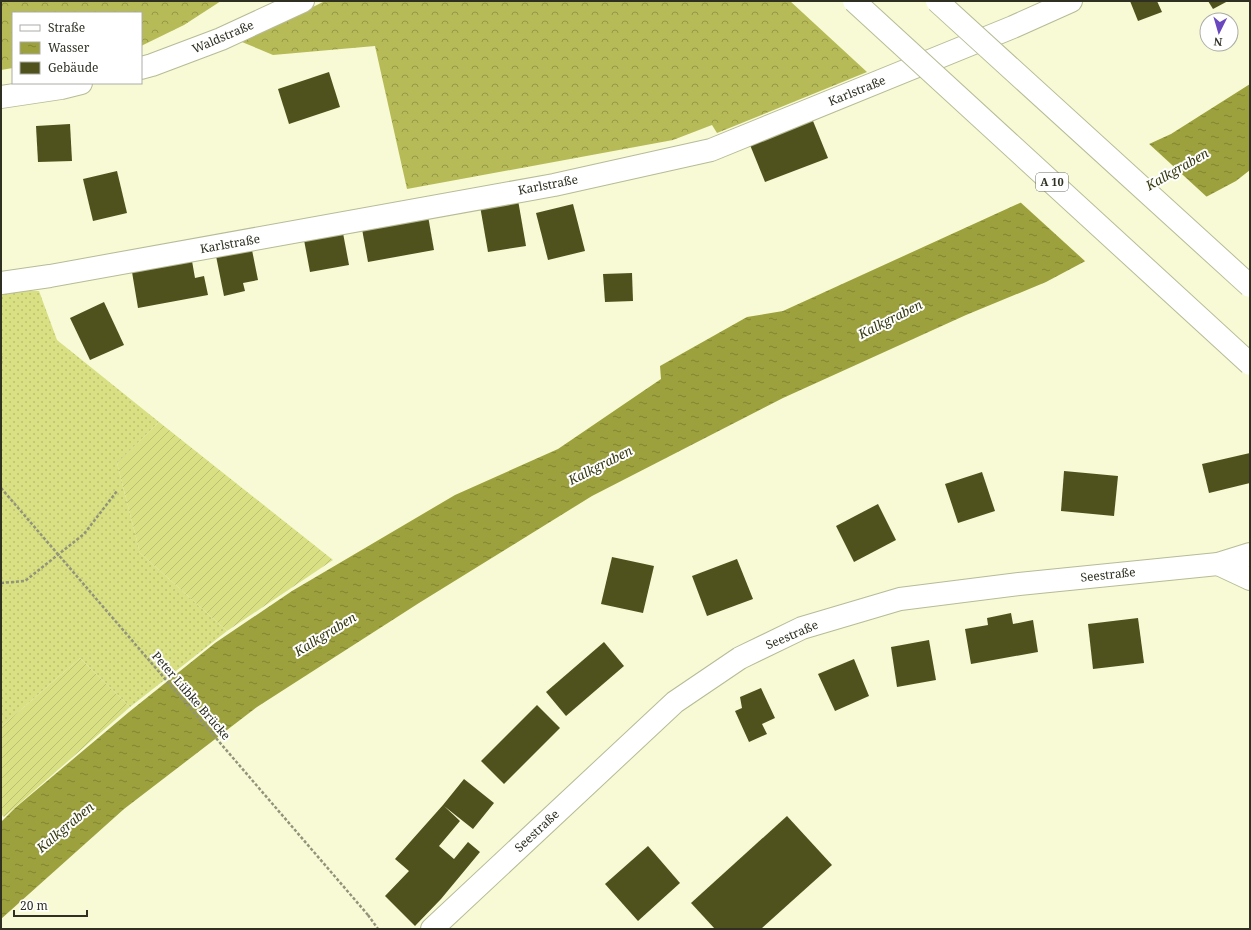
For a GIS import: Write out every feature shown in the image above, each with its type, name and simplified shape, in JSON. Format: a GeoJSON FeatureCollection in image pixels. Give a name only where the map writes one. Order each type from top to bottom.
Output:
{"type":"FeatureCollection","features":[{"type":"Feature","properties":{"kind":"main road","name":"Waldstraße"},"geometry":{"type":"LineString","coordinates":[[142,68],[221,39],[304,1]]}},
{"type":"Feature","properties":{"kind":"main road","name":"A 10"},"geometry":{"type":"LineString","coordinates":[[854,1],[1250,364]]}},
{"type":"Feature","properties":{"kind":"main road"},"geometry":{"type":"LineString","coordinates":[[937,1],[1250,286]]}},
{"type":"Feature","properties":{"kind":"main road","name":"Karlstraße"},"geometry":{"type":"LineString","coordinates":[[1,283],[50,276],[554,185],[711,150],[1014,28],[1071,1]]}},
{"type":"Feature","properties":{"kind":"main road"},"geometry":{"type":"LineString","coordinates":[[1,97],[61,88],[77,84]]}},
{"type":"Feature","properties":{"kind":"main road","name":"Seestraße"},"geometry":{"type":"LineString","coordinates":[[432,929],[675,702],[740,658],[802,628],[900,599],[1019,584],[1218,564],[1250,554]]}},
{"type":"Feature","properties":{"kind":"main road"},"geometry":{"type":"LineString","coordinates":[[1218,564],[1250,578]]}},
{"type":"Feature","properties":{"kind":"path"},"geometry":{"type":"LineString","coordinates":[[1,356],[1,366]]}},
{"type":"Feature","properties":{"kind":"path","name":"Peter Lübke Brücke"},"geometry":{"type":"LineString","coordinates":[[1,488],[368,915],[378,929]]}},
{"type":"Feature","properties":{"kind":"path"},"geometry":{"type":"LineString","coordinates":[[1,583],[25,581],[84,534],[117,491]]}},
{"type":"Feature","properties":{"kind":"green space"},"geometry":{"type":"Polygon","coordinates":[[[1,1],[221,1],[184,25],[142,46],[142,12],[12,12],[12,68],[1,70],[1,1]]]}},
{"type":"Feature","properties":{"kind":"green space"},"geometry":{"type":"Polygon","coordinates":[[[325,1],[790,1],[867,72],[717,133],[712,125],[673,140],[407,189],[375,46],[273,55],[242,42],[325,1]]]}},
{"type":"Feature","properties":{"kind":"green space"},"geometry":{"type":"Polygon","coordinates":[[[1,290],[39,291],[57,340],[159,422],[117,463],[140,553],[227,631],[130,707],[80,658],[1,727],[1,290]]]}},
{"type":"Feature","properties":{"kind":"green space"},"geometry":{"type":"Polygon","coordinates":[[[159,422],[333,560],[227,631],[140,553],[117,463],[159,422]]]}},
{"type":"Feature","properties":{"kind":"green space"},"geometry":{"type":"Polygon","coordinates":[[[80,658],[130,707],[4,817],[1,814],[1,727],[80,658]]]}},
{"type":"Feature","properties":{"kind":"water","name":"Kalkgraben"},"geometry":{"type":"Polygon","coordinates":[[[1250,84],[1250,170],[1236,181],[1046,282],[966,315],[783,398],[592,496],[419,603],[257,707],[124,809],[1,919],[1,822],[15,808],[129,712],[215,643],[292,591],[455,495],[558,449],[661,379],[660,366],[747,317],[783,311],[1171,134],[1250,84]]]}},
{"type":"Feature","properties":{"kind":"pier"},"geometry":{"type":"Polygon","coordinates":[[[1147,142],[1208,198],[1086,262],[1019,201],[1147,142]]]}},
{"type":"Feature","properties":{"kind":"building"},"geometry":{"type":"Polygon","coordinates":[[[1130,1],[1157,1],[1162,12],[1138,21],[1130,1]]]}},
{"type":"Feature","properties":{"kind":"building"},"geometry":{"type":"Polygon","coordinates":[[[1208,1],[1228,1],[1213,9],[1208,1]]]}},
{"type":"Feature","properties":{"kind":"building"},"geometry":{"type":"Polygon","coordinates":[[[329,72],[340,107],[289,124],[278,89],[329,72]]]}},
{"type":"Feature","properties":{"kind":"building"},"geometry":{"type":"Polygon","coordinates":[[[811,116],[828,158],[765,182],[748,140],[811,116]]]}},
{"type":"Feature","properties":{"kind":"building"},"geometry":{"type":"Polygon","coordinates":[[[70,124],[72,161],[38,162],[36,126],[70,124]]]}},
{"type":"Feature","properties":{"kind":"building"},"geometry":{"type":"Polygon","coordinates":[[[117,171],[127,213],[93,221],[83,179],[117,171]]]}},
{"type":"Feature","properties":{"kind":"building"},"geometry":{"type":"Polygon","coordinates":[[[518,200],[526,246],[488,252],[480,206],[518,200]]]}},
{"type":"Feature","properties":{"kind":"building"},"geometry":{"type":"Polygon","coordinates":[[[573,204],[585,251],[548,260],[536,213],[573,204]]]}},
{"type":"Feature","properties":{"kind":"building"},"geometry":{"type":"Polygon","coordinates":[[[428,216],[434,250],[368,262],[362,229],[428,216]]]}},
{"type":"Feature","properties":{"kind":"building"},"geometry":{"type":"Polygon","coordinates":[[[343,233],[349,265],[310,272],[304,240],[343,233]]]}},
{"type":"Feature","properties":{"kind":"building"},"geometry":{"type":"Polygon","coordinates":[[[252,250],[258,280],[243,283],[245,291],[224,296],[216,256],[252,250]]]}},
{"type":"Feature","properties":{"kind":"building"},"geometry":{"type":"Polygon","coordinates":[[[192,261],[195,278],[204,276],[208,295],[138,308],[132,272],[192,261]]]}},
{"type":"Feature","properties":{"kind":"building"},"geometry":{"type":"Polygon","coordinates":[[[632,273],[633,301],[605,302],[603,274],[632,273]]]}},
{"type":"Feature","properties":{"kind":"building"},"geometry":{"type":"Polygon","coordinates":[[[104,302],[124,345],[90,360],[70,318],[104,302]]]}},
{"type":"Feature","properties":{"kind":"building"},"geometry":{"type":"Polygon","coordinates":[[[1250,453],[1250,483],[1209,493],[1202,464],[1250,453]]]}},
{"type":"Feature","properties":{"kind":"building"},"geometry":{"type":"Polygon","coordinates":[[[1064,471],[1118,476],[1114,516],[1061,511],[1064,471]]]}},
{"type":"Feature","properties":{"kind":"building"},"geometry":{"type":"Polygon","coordinates":[[[982,472],[995,511],[958,523],[945,484],[982,472]]]}},
{"type":"Feature","properties":{"kind":"building"},"geometry":{"type":"Polygon","coordinates":[[[878,504],[896,540],[854,562],[836,526],[878,504]]]}},
{"type":"Feature","properties":{"kind":"building"},"geometry":{"type":"Polygon","coordinates":[[[612,557],[654,566],[643,613],[601,604],[612,557]]]}},
{"type":"Feature","properties":{"kind":"building"},"geometry":{"type":"Polygon","coordinates":[[[737,559],[753,599],[707,616],[692,576],[737,559]]]}},
{"type":"Feature","properties":{"kind":"building"},"geometry":{"type":"Polygon","coordinates":[[[1011,613],[1013,624],[1033,620],[1038,652],[971,664],[965,629],[988,625],[987,618],[1011,613]]]}},
{"type":"Feature","properties":{"kind":"building"},"geometry":{"type":"Polygon","coordinates":[[[1138,618],[1144,663],[1093,669],[1088,624],[1138,618]]]}},
{"type":"Feature","properties":{"kind":"building"},"geometry":{"type":"Polygon","coordinates":[[[929,640],[936,680],[897,687],[891,647],[929,640]]]}},
{"type":"Feature","properties":{"kind":"building"},"geometry":{"type":"Polygon","coordinates":[[[604,642],[624,666],[566,716],[546,692],[604,642]]]}},
{"type":"Feature","properties":{"kind":"building"},"geometry":{"type":"Polygon","coordinates":[[[854,659],[869,696],[835,711],[818,674],[854,659]]]}},
{"type":"Feature","properties":{"kind":"building"},"geometry":{"type":"Polygon","coordinates":[[[761,688],[775,718],[762,724],[767,734],[749,742],[735,711],[742,708],[740,697],[761,688]]]}},
{"type":"Feature","properties":{"kind":"building"},"geometry":{"type":"Polygon","coordinates":[[[537,705],[560,728],[504,784],[481,761],[537,705]]]}},
{"type":"Feature","properties":{"kind":"building"},"geometry":{"type":"Polygon","coordinates":[[[464,779],[494,803],[473,829],[444,806],[460,821],[439,846],[454,859],[468,842],[480,852],[441,899],[415,926],[385,896],[409,871],[395,859],[464,779]]]}},
{"type":"Feature","properties":{"kind":"building"},"geometry":{"type":"Polygon","coordinates":[[[787,816],[832,865],[761,929],[715,929],[691,903],[787,816]]]}},
{"type":"Feature","properties":{"kind":"building"},"geometry":{"type":"Polygon","coordinates":[[[648,846],[680,883],[638,921],[605,884],[648,846]]]}}]}
